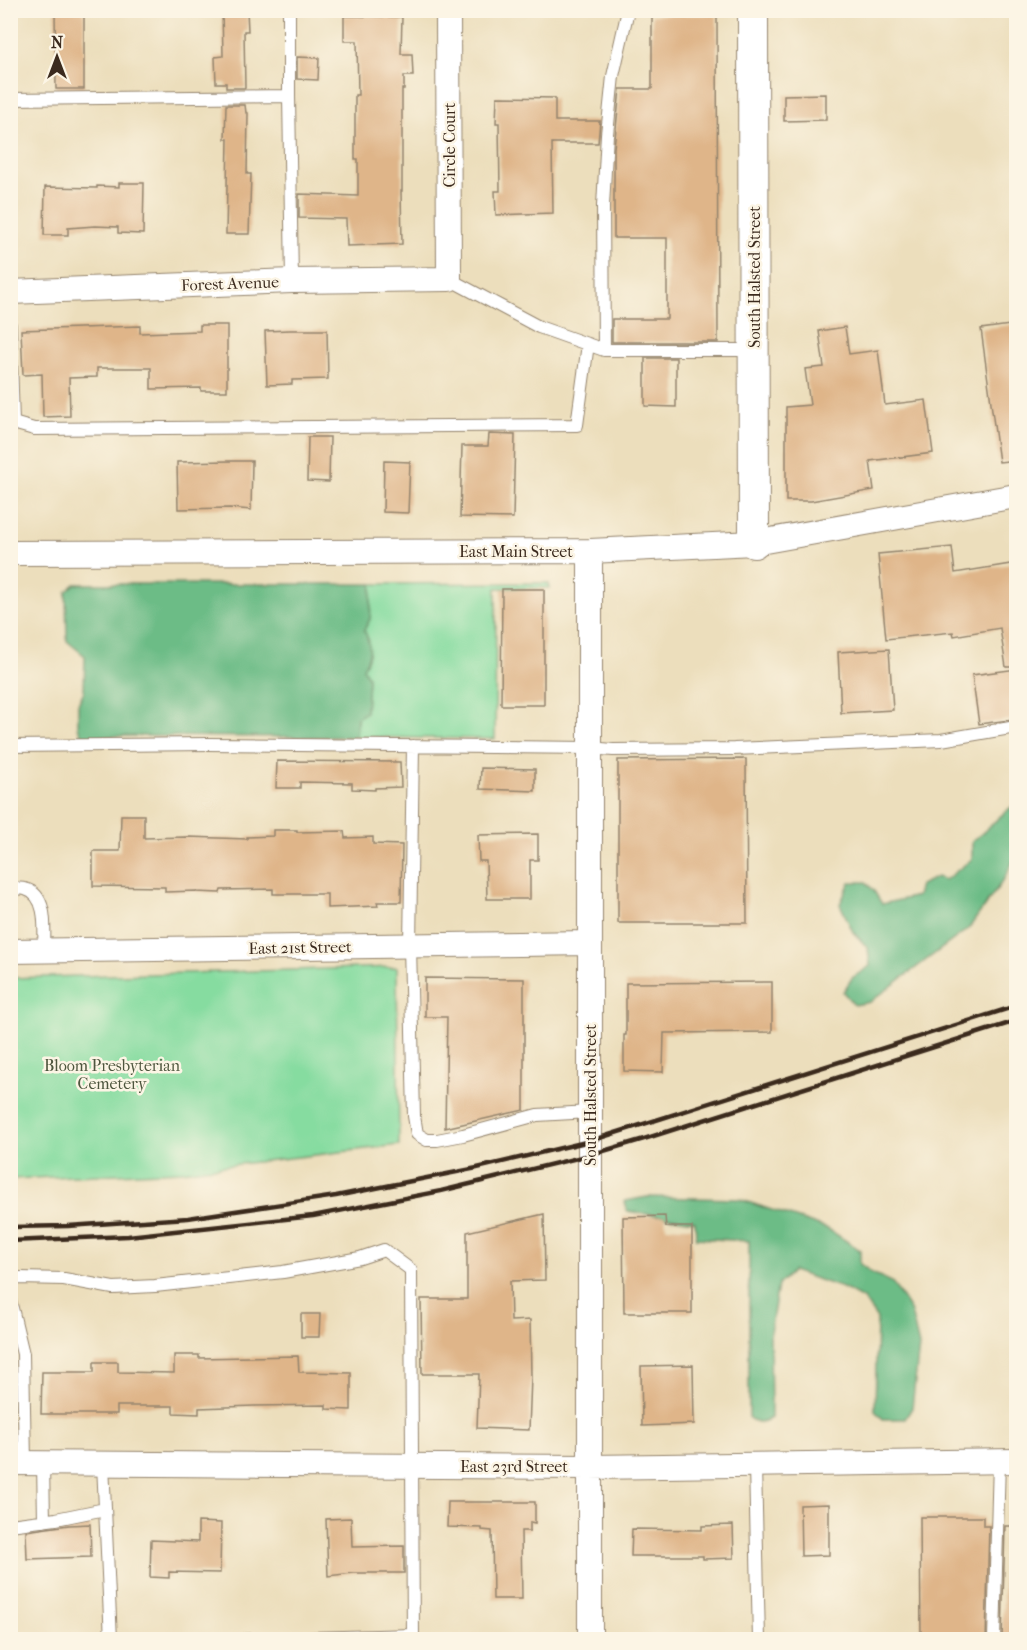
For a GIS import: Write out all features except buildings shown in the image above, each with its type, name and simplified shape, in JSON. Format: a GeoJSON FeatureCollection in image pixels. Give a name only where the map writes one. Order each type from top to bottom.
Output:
{"type":"FeatureCollection","features":[{"type":"Feature","properties":{"kind":"street","name":"Circle Court"},"geometry":{"type":"LineString","coordinates":[[448,10],[450,279]]}},
{"type":"Feature","properties":{"kind":"street","name":"South Halsted Street"},"geometry":{"type":"LineString","coordinates":[[753,10],[754,543]]}},
{"type":"Feature","properties":{"kind":"street","name":"Forest Avenue"},"geometry":{"type":"LineString","coordinates":[[10,292],[292,281],[450,279]]}},
{"type":"Feature","properties":{"kind":"street","name":"East Main Street"},"geometry":{"type":"LineString","coordinates":[[10,553],[590,551],[754,543],[1017,496]]}},
{"type":"Feature","properties":{"kind":"street","name":"South Halsted Street"},"geometry":{"type":"LineString","coordinates":[[590,551],[590,1640]]}},
{"type":"Feature","properties":{"kind":"street","name":"East 21st Street"},"geometry":{"type":"LineString","coordinates":[[10,951],[590,943]]}},
{"type":"Feature","properties":{"kind":"street","name":"East 23rd Street"},"geometry":{"type":"LineString","coordinates":[[26,1463],[590,1467],[1008,1461]]}},
{"type":"Feature","properties":{"kind":"lane"},"geometry":{"type":"LineString","coordinates":[[289,10],[292,281]]}},
{"type":"Feature","properties":{"kind":"lane"},"geometry":{"type":"LineString","coordinates":[[604,350],[603,206],[607,134],[613,76],[628,10]]}},
{"type":"Feature","properties":{"kind":"lane"},"geometry":{"type":"LineString","coordinates":[[10,99],[289,96]]}},
{"type":"Feature","properties":{"kind":"lane"},"geometry":{"type":"LineString","coordinates":[[450,279],[539,327],[604,350],[755,350]]}},
{"type":"Feature","properties":{"kind":"lane"},"geometry":{"type":"LineString","coordinates":[[10,325],[13,423],[34,429],[577,425],[588,344]]}},
{"type":"Feature","properties":{"kind":"lane"},"geometry":{"type":"LineString","coordinates":[[10,746],[209,744],[613,750],[734,749],[941,740],[1017,727]]}},
{"type":"Feature","properties":{"kind":"lane"},"geometry":{"type":"LineString","coordinates":[[413,746],[410,945],[414,1116],[417,1134],[427,1140],[437,1140],[537,1114],[590,1112]]}},
{"type":"Feature","properties":{"kind":"lane"},"geometry":{"type":"LineString","coordinates":[[10,889],[26,889],[37,897],[44,910],[44,951]]}},
{"type":"Feature","properties":{"kind":"lane"},"geometry":{"type":"LineString","coordinates":[[10,1280],[20,1278],[64,1279],[113,1288],[155,1286],[283,1272],[360,1258],[384,1250],[411,1269],[413,1637],[241,1640]]}},
{"type":"Feature","properties":{"kind":"lane"},"geometry":{"type":"LineString","coordinates":[[10,1300],[23,1354],[26,1463],[44,1521]]}},
{"type":"Feature","properties":{"kind":"lane"},"geometry":{"type":"LineString","coordinates":[[994,1640],[1008,1461]]}},
{"type":"Feature","properties":{"kind":"lane"},"geometry":{"type":"LineString","coordinates":[[103,1464],[111,1640]]}},
{"type":"Feature","properties":{"kind":"lane"},"geometry":{"type":"LineString","coordinates":[[755,1465],[759,1640]]}},
{"type":"Feature","properties":{"kind":"lane"},"geometry":{"type":"LineString","coordinates":[[10,1525],[105,1509]]}},
{"type":"Feature","properties":{"kind":"green space"},"geometry":{"type":"Polygon","coordinates":[[[549,583],[549,588],[496,588],[495,739],[356,737],[357,718],[366,711],[368,677],[363,668],[369,641],[364,630],[370,619],[372,584],[549,583]]]}},
{"type":"Feature","properties":{"kind":"green space"},"geometry":{"type":"Polygon","coordinates":[[[75,584],[372,584],[370,619],[364,630],[370,649],[363,668],[368,677],[366,712],[357,718],[356,737],[82,736],[78,727],[78,704],[84,691],[85,656],[67,641],[66,592],[75,584]]]}},
{"type":"Feature","properties":{"kind":"green space"},"geometry":{"type":"Polygon","coordinates":[[[1016,804],[1016,856],[1004,879],[969,928],[870,1002],[854,1005],[843,992],[852,978],[870,966],[868,948],[853,932],[840,904],[850,882],[866,882],[882,904],[917,896],[920,885],[937,877],[945,880],[972,859],[972,841],[1016,804]]]}},
{"type":"Feature","properties":{"kind":"green space","name":"Bloom Presbyterian Cemetery"},"geometry":{"type":"Polygon","coordinates":[[[397,967],[399,1145],[181,1171],[11,1179],[11,978],[397,967]]]}},
{"type":"Feature","properties":{"kind":"green space"},"geometry":{"type":"Polygon","coordinates":[[[647,1197],[739,1199],[828,1229],[860,1250],[860,1264],[872,1273],[892,1282],[911,1312],[919,1346],[912,1408],[905,1419],[883,1419],[875,1411],[877,1319],[863,1299],[845,1289],[793,1271],[778,1285],[770,1332],[771,1418],[760,1422],[749,1418],[749,1241],[696,1238],[695,1221],[627,1211],[625,1201],[647,1197]]]}},
{"type":"Feature","properties":{"kind":"railway"},"geometry":{"type":"LineString","coordinates":[[10,1227],[68,1226],[188,1218],[336,1196],[477,1168],[590,1141],[1016,1006]]}},
{"type":"Feature","properties":{"kind":"railway"},"geometry":{"type":"LineString","coordinates":[[10,1241],[128,1236],[313,1216],[441,1191],[590,1155],[1016,1021]]}}]}
